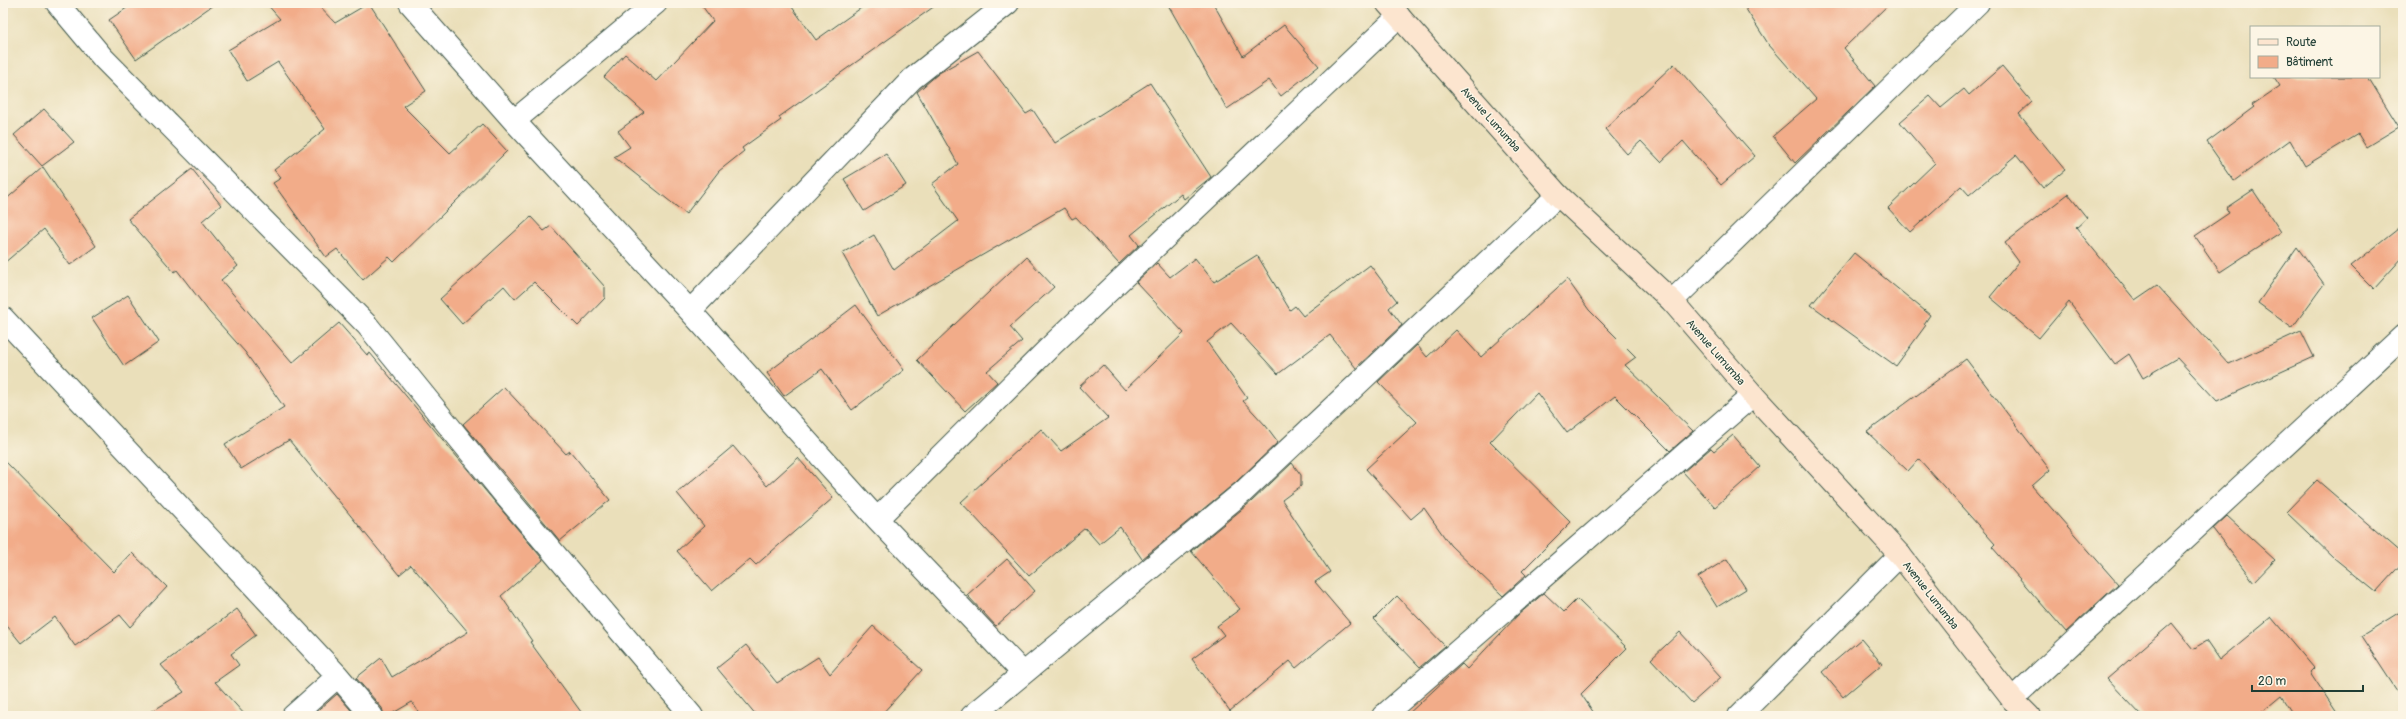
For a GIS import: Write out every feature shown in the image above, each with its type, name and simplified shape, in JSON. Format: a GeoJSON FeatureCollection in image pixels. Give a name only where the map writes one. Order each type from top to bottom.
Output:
{"type":"FeatureCollection","features":[{"type":"Feature","properties":{"kind":"main road","name":"Avenue Lumumba"},"geometry":{"type":"LineString","coordinates":[[1393,10],[1558,195],[1672,301],[1753,395],[1900,555],[2012,699],[2029,716]]}},
{"type":"Feature","properties":{"kind":"street"},"geometry":{"type":"LineString","coordinates":[[57,3],[103,58],[367,325],[504,494],[692,716]]}},
{"type":"Feature","properties":{"kind":"street"},"geometry":{"type":"LineString","coordinates":[[410,3],[514,121],[690,310],[877,520],[1022,673]]}},
{"type":"Feature","properties":{"kind":"street"},"geometry":{"type":"LineString","coordinates":[[514,121],[656,3]]}},
{"type":"Feature","properties":{"kind":"street"},"geometry":{"type":"LineString","coordinates":[[690,310],[912,79],[1008,3]]}},
{"type":"Feature","properties":{"kind":"street"},"geometry":{"type":"LineString","coordinates":[[1672,301],[1978,3]]}},
{"type":"Feature","properties":{"kind":"street"},"geometry":{"type":"LineString","coordinates":[[877,520],[1054,343],[1393,10]]}},
{"type":"Feature","properties":{"kind":"street"},"geometry":{"type":"LineString","coordinates":[[972,716],[1022,673],[1243,492],[1558,195]]}},
{"type":"Feature","properties":{"kind":"street"},"geometry":{"type":"LineString","coordinates":[[3,318],[338,676],[372,716]]}},
{"type":"Feature","properties":{"kind":"street"},"geometry":{"type":"LineString","coordinates":[[2012,699],[2403,336]]}},
{"type":"Feature","properties":{"kind":"street"},"geometry":{"type":"LineString","coordinates":[[1384,716],[1753,395]]}},
{"type":"Feature","properties":{"kind":"street"},"geometry":{"type":"LineString","coordinates":[[1739,716],[1900,555]]}},
{"type":"Feature","properties":{"kind":"street"},"geometry":{"type":"LineString","coordinates":[[293,716],[338,676]]}},
{"type":"Feature","properties":{"kind":"building"},"geometry":{"type":"Polygon","coordinates":[[[134,3],[216,3],[136,59],[109,20],[134,3]]]}},
{"type":"Feature","properties":{"kind":"building"},"geometry":{"type":"Polygon","coordinates":[[[266,3],[316,3],[335,23],[369,3],[426,91],[403,106],[450,153],[482,124],[507,151],[394,262],[389,257],[363,280],[337,249],[326,257],[273,183],[281,178],[274,170],[325,129],[278,62],[247,81],[228,50],[280,19],[266,3]]]}},
{"type":"Feature","properties":{"kind":"building"},"geometry":{"type":"Polygon","coordinates":[[[700,3],[789,3],[816,40],[868,3],[939,3],[779,117],[781,120],[742,148],[744,151],[719,171],[686,214],[614,157],[630,147],[618,131],[644,112],[604,77],[625,54],[656,81],[713,21],[700,3]]]}},
{"type":"Feature","properties":{"kind":"building"},"geometry":{"type":"Polygon","coordinates":[[[1167,3],[1213,3],[1243,56],[1284,25],[1319,66],[1281,96],[1269,80],[1227,109],[1167,3]]]}},
{"type":"Feature","properties":{"kind":"building"},"geometry":{"type":"Polygon","coordinates":[[[1742,3],[1890,3],[1844,48],[1875,86],[1795,163],[1773,136],[1816,99],[1769,45],[1742,3]]]}},
{"type":"Feature","properties":{"kind":"building"},"geometry":{"type":"Polygon","coordinates":[[[978,51],[1026,114],[1033,110],[1055,143],[1150,83],[1211,177],[1184,199],[1181,194],[1131,235],[1139,245],[1119,264],[1076,217],[1072,219],[1064,208],[877,316],[842,253],[874,235],[894,270],[958,221],[932,184],[958,164],[917,92],[939,73],[978,51]]]}},
{"type":"Feature","properties":{"kind":"building"},"geometry":{"type":"Polygon","coordinates":[[[1674,64],[1755,156],[1721,185],[1683,141],[1661,162],[1641,141],[1627,154],[1605,129],[1674,64]]]}},
{"type":"Feature","properties":{"kind":"building"},"geometry":{"type":"Polygon","coordinates":[[[2002,66],[2032,102],[2019,114],[2065,170],[2043,188],[2016,155],[1969,195],[1961,186],[1910,232],[1888,208],[1935,163],[1900,122],[1930,96],[1941,108],[1964,89],[1969,95],[2002,66]]]}},
{"type":"Feature","properties":{"kind":"building"},"geometry":{"type":"Polygon","coordinates":[[[2275,78],[2369,78],[2399,127],[2366,147],[2358,134],[2305,166],[2290,140],[2234,181],[2207,142],[2254,107],[2252,105],[2280,86],[2275,78]]]}},
{"type":"Feature","properties":{"kind":"building"},"geometry":{"type":"Polygon","coordinates":[[[44,109],[74,142],[42,166],[14,135],[44,109]]]}},
{"type":"Feature","properties":{"kind":"building"},"geometry":{"type":"Polygon","coordinates":[[[886,154],[906,185],[864,211],[844,179],[886,154]]]}},
{"type":"Feature","properties":{"kind":"building"},"geometry":{"type":"Polygon","coordinates":[[[43,167],[96,246],[70,265],[44,229],[3,264],[3,202],[43,167]]]}},
{"type":"Feature","properties":{"kind":"building"},"geometry":{"type":"Polygon","coordinates":[[[192,169],[221,205],[202,221],[238,266],[221,280],[292,363],[339,323],[367,355],[370,353],[541,557],[543,560],[501,596],[532,641],[530,642],[584,716],[421,716],[412,702],[388,716],[384,716],[382,708],[356,678],[381,658],[392,677],[468,632],[411,565],[399,575],[289,440],[241,469],[225,444],[284,407],[245,352],[210,313],[177,270],[174,272],[128,219],[192,169]]]}},
{"type":"Feature","properties":{"kind":"building"},"geometry":{"type":"Polygon","coordinates":[[[2253,190],[2281,232],[2220,272],[2195,236],[2229,213],[2226,208],[2253,190]]]}},
{"type":"Feature","properties":{"kind":"building"},"geometry":{"type":"Polygon","coordinates":[[[2068,194],[2087,218],[2076,228],[2135,300],[2157,285],[2229,364],[2301,331],[2314,357],[2217,401],[2177,358],[2143,378],[2129,354],[2115,364],[2069,302],[2039,338],[1990,297],[2019,262],[2005,243],[2068,194]]]}},
{"type":"Feature","properties":{"kind":"building"},"geometry":{"type":"Polygon","coordinates":[[[531,217],[544,231],[551,226],[605,287],[605,298],[578,326],[534,282],[515,299],[504,286],[462,324],[440,299],[531,217]]]}},
{"type":"Feature","properties":{"kind":"building"},"geometry":{"type":"Polygon","coordinates":[[[2403,225],[2403,257],[2374,289],[2351,266],[2403,225]]]}},
{"type":"Feature","properties":{"kind":"building"},"geometry":{"type":"Polygon","coordinates":[[[2297,247],[2324,284],[2292,328],[2258,303],[2297,247]]]}},
{"type":"Feature","properties":{"kind":"building"},"geometry":{"type":"Polygon","coordinates":[[[1854,253],[1930,315],[1924,324],[1926,325],[1896,366],[1811,305],[1854,253]]]}},
{"type":"Feature","properties":{"kind":"building"},"geometry":{"type":"Polygon","coordinates":[[[1257,255],[1290,310],[1295,306],[1303,316],[1370,265],[1397,301],[1389,308],[1402,325],[1356,368],[1330,335],[1278,374],[1231,323],[1207,342],[1247,398],[1243,401],[1266,426],[1278,442],[1235,483],[1142,559],[1120,527],[1099,544],[1085,528],[1029,576],[961,502],[1041,429],[1061,451],[1108,418],[1079,387],[1103,365],[1125,390],[1184,333],[1136,282],[1157,263],[1170,277],[1195,258],[1214,282],[1257,255]]]}},
{"type":"Feature","properties":{"kind":"building"},"geometry":{"type":"Polygon","coordinates":[[[1026,257],[1054,287],[1010,327],[1022,341],[987,371],[997,382],[965,411],[917,360],[1026,257]]]}},
{"type":"Feature","properties":{"kind":"building"},"geometry":{"type":"Polygon","coordinates":[[[1567,279],[1589,310],[1636,357],[1625,365],[1693,431],[1670,451],[1615,396],[1567,433],[1537,393],[1490,442],[1571,522],[1522,571],[1526,575],[1503,596],[1450,545],[1424,508],[1411,519],[1366,469],[1417,422],[1378,382],[1417,345],[1427,357],[1456,330],[1481,357],[1567,279]]]}},
{"type":"Feature","properties":{"kind":"building"},"geometry":{"type":"Polygon","coordinates":[[[128,295],[159,342],[124,366],[92,318],[128,295]]]}},
{"type":"Feature","properties":{"kind":"building"},"geometry":{"type":"Polygon","coordinates":[[[856,305],[904,370],[852,410],[822,369],[784,396],[767,373],[856,305]]]}},
{"type":"Feature","properties":{"kind":"building"},"geometry":{"type":"Polygon","coordinates":[[[1966,359],[2050,470],[2032,486],[2118,584],[2066,632],[1992,547],[1995,544],[1919,459],[1908,471],[1867,432],[1966,359]]]}},
{"type":"Feature","properties":{"kind":"building"},"geometry":{"type":"Polygon","coordinates":[[[504,387],[566,454],[570,451],[610,500],[560,541],[463,424],[504,387]]]}},
{"type":"Feature","properties":{"kind":"building"},"geometry":{"type":"Polygon","coordinates":[[[1733,435],[1760,467],[1715,507],[1683,472],[1711,448],[1714,451],[1733,435]]]}},
{"type":"Feature","properties":{"kind":"building"},"geometry":{"type":"Polygon","coordinates":[[[733,446],[767,486],[798,458],[833,498],[756,565],[750,559],[712,591],[677,551],[704,526],[677,493],[733,446]]]}},
{"type":"Feature","properties":{"kind":"building"},"geometry":{"type":"Polygon","coordinates":[[[3,459],[114,572],[132,553],[167,587],[130,627],[120,615],[75,646],[55,617],[21,643],[3,621],[3,459]]]}},
{"type":"Feature","properties":{"kind":"building"},"geometry":{"type":"Polygon","coordinates":[[[1292,463],[1301,475],[1301,486],[1282,500],[1330,572],[1315,582],[1350,623],[1296,668],[1290,661],[1230,711],[1192,659],[1224,635],[1217,626],[1240,609],[1191,551],[1252,501],[1292,463]]]}},
{"type":"Feature","properties":{"kind":"building"},"geometry":{"type":"Polygon","coordinates":[[[2317,480],[2403,554],[2403,562],[2376,592],[2334,558],[2286,512],[2317,480]]]}},
{"type":"Feature","properties":{"kind":"building"},"geometry":{"type":"Polygon","coordinates":[[[2227,516],[2275,560],[2254,582],[2213,529],[2227,516]]]}},
{"type":"Feature","properties":{"kind":"building"},"geometry":{"type":"Polygon","coordinates":[[[1007,559],[1035,591],[996,626],[967,595],[1007,559]]]}},
{"type":"Feature","properties":{"kind":"building"},"geometry":{"type":"Polygon","coordinates":[[[1727,559],[1746,589],[1717,607],[1698,577],[1727,559]]]}},
{"type":"Feature","properties":{"kind":"building"},"geometry":{"type":"Polygon","coordinates":[[[1544,593],[1564,612],[1577,599],[1627,648],[1581,694],[1596,716],[1406,716],[1462,664],[1467,669],[1518,615],[1544,593]]]}},
{"type":"Feature","properties":{"kind":"building"},"geometry":{"type":"Polygon","coordinates":[[[1397,596],[1445,646],[1420,667],[1374,619],[1397,596]]]}},
{"type":"Feature","properties":{"kind":"building"},"geometry":{"type":"Polygon","coordinates":[[[237,609],[256,635],[231,654],[239,665],[215,682],[246,716],[144,716],[184,692],[161,665],[237,609]]]}},
{"type":"Feature","properties":{"kind":"building"},"geometry":{"type":"Polygon","coordinates":[[[2403,610],[2403,700],[2361,636],[2403,610]]]}},
{"type":"Feature","properties":{"kind":"building"},"geometry":{"type":"Polygon","coordinates":[[[2271,617],[2314,668],[2310,672],[2339,716],[2294,716],[2281,696],[2257,716],[2142,716],[2107,679],[2172,623],[2193,649],[2206,641],[2219,660],[2271,617]]]}},
{"type":"Feature","properties":{"kind":"building"},"geometry":{"type":"Polygon","coordinates":[[[873,626],[922,670],[880,716],[757,716],[717,668],[746,645],[777,683],[818,657],[830,674],[873,626]]]}},
{"type":"Feature","properties":{"kind":"building"},"geometry":{"type":"Polygon","coordinates":[[[1680,632],[1721,677],[1692,703],[1651,659],[1680,632]]]}},
{"type":"Feature","properties":{"kind":"building"},"geometry":{"type":"Polygon","coordinates":[[[1861,639],[1882,664],[1843,697],[1822,672],[1861,639]]]}},
{"type":"Feature","properties":{"kind":"building"},"geometry":{"type":"Polygon","coordinates":[[[337,694],[356,716],[312,716],[337,694]]]}}]}
